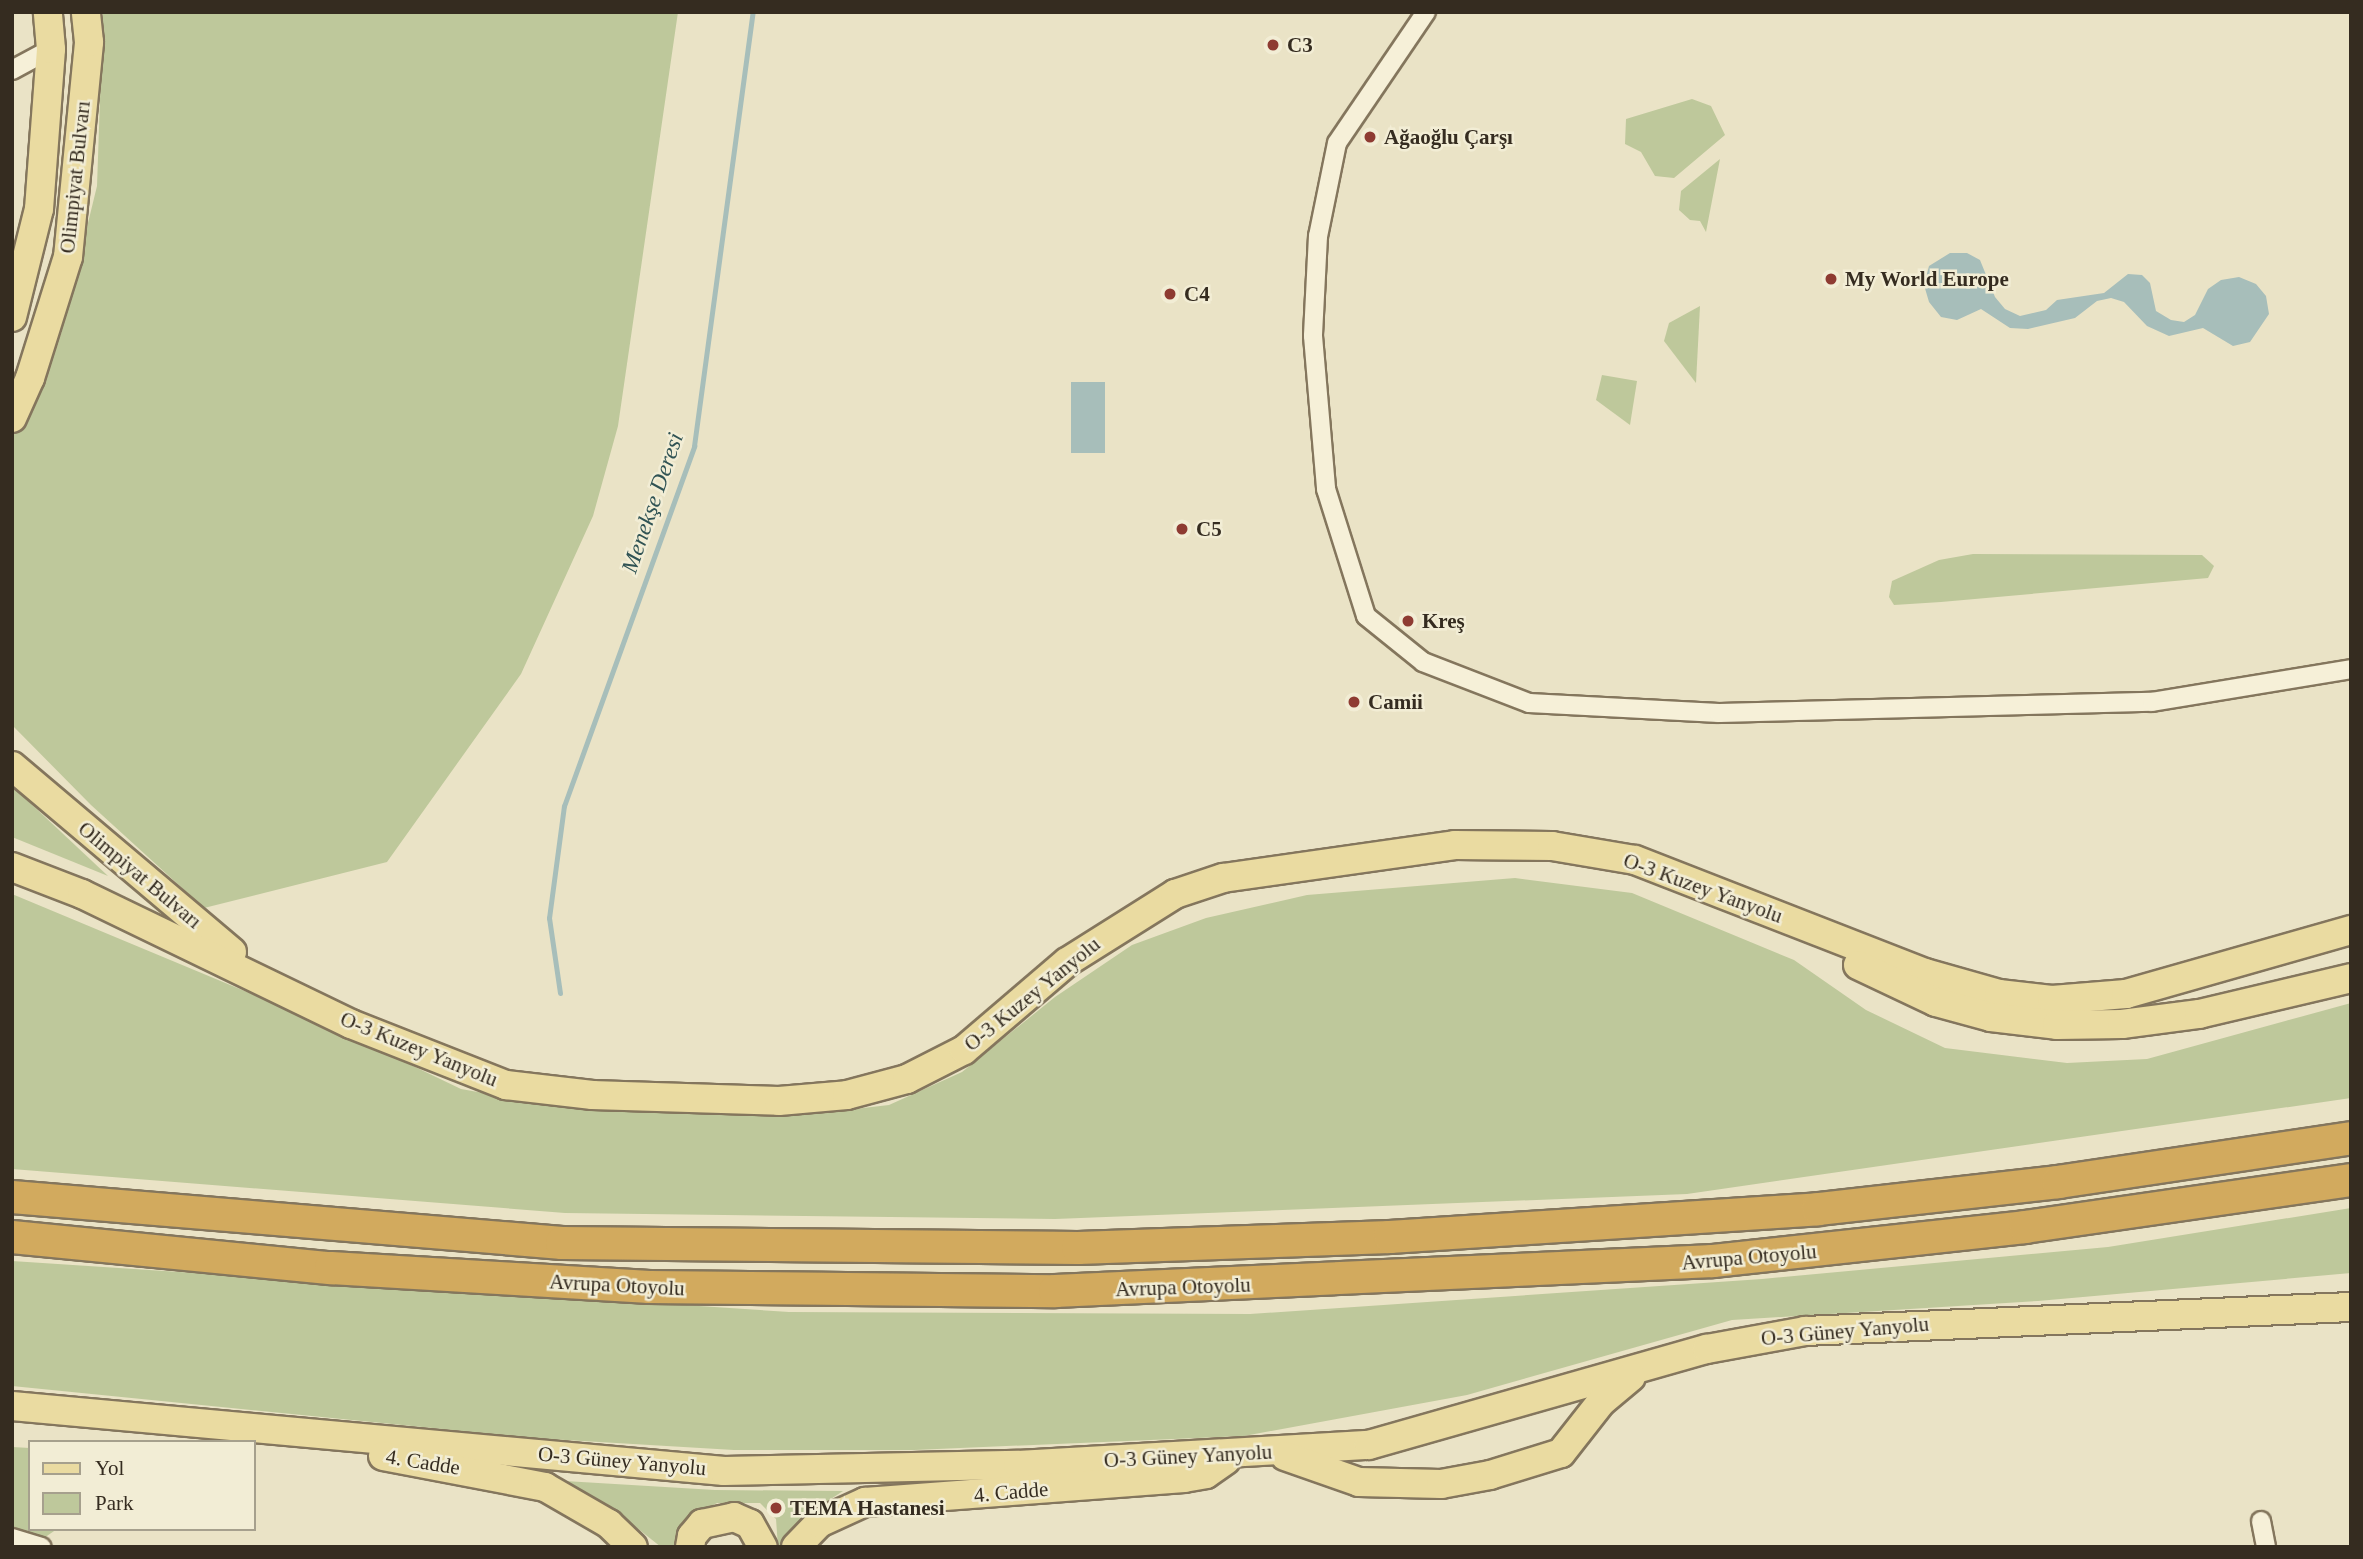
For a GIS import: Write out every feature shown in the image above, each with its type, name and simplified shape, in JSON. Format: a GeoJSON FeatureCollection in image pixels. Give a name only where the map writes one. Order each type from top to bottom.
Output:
{"type":"FeatureCollection","features":[{"type":"Feature","properties":{"kind":"highway","name":"Avrupa Otoyolu"},"geometry":{"type":"LineString","coordinates":[[12,1197],[562,1243],[1064,1248],[1430,1236],[1818,1209],[2058,1182],[2351,1139]]}},
{"type":"Feature","properties":{"kind":"highway","name":"Avrupa Otoyolu"},"geometry":{"type":"LineString","coordinates":[[12,1237],[331,1268],[649,1287],[1055,1291],[1725,1260],[2011,1228],[2351,1180]]}},
{"type":"Feature","properties":{"kind":"main road","name":"Olimpiyat Bulvarı"},"geometry":{"type":"LineString","coordinates":[[12,317],[39,209],[51,49],[48,12]]}},
{"type":"Feature","properties":{"kind":"main road","name":"Olimpiyat Bulvarı"},"geometry":{"type":"LineString","coordinates":[[12,418],[30,378],[68,257],[89,42],[86,12]]}},
{"type":"Feature","properties":{"kind":"main road","name":"Olimpiyat Bulvarı"},"geometry":{"type":"LineString","coordinates":[[12,766],[168,901],[270,981]]}},
{"type":"Feature","properties":{"kind":"main road","name":"O-3 Kuzey Yanyolu"},"geometry":{"type":"LineString","coordinates":[[12,867],[82,894],[270,981],[351,1024],[506,1085],[593,1095],[779,1101],[847,1095],[907,1079],[964,1050],[1067,962],[1127,921],[1175,894],[1223,878],[1455,845],[1552,846],[1635,860],[1925,973],[1999,994],[2052,1000],[2126,994],[2351,930]]}},
{"type":"Feature","properties":{"kind":"main road"},"geometry":{"type":"LineString","coordinates":[[1709,888],[1740,909],[1937,1002],[1991,1017],[2057,1025],[2122,1024],[2199,1014],[2351,978]]}},
{"type":"Feature","properties":{"kind":"main road"},"geometry":{"type":"LineString","coordinates":[[2241,1312],[2351,1290]]}},
{"type":"Feature","properties":{"kind":"main road","name":"O-3 Güney Yanyolu"},"geometry":{"type":"LineString","coordinates":[[12,1406],[194,1420],[724,1471],[1235,1455],[1369,1445],[1727,1344],[1805,1331],[2351,1307]]}},
{"type":"Feature","properties":{"kind":"main road"},"geometry":{"type":"LineString","coordinates":[[1273,1452],[1359,1482],[1441,1484],[1490,1475],[1561,1453],[1601,1402],[1645,1367]]}},
{"type":"Feature","properties":{"kind":"main road","name":"4. Cadde"},"geometry":{"type":"LineString","coordinates":[[194,1420],[545,1487],[609,1524],[633,1547]]}},
{"type":"Feature","properties":{"kind":"main road","name":"4. Cadde"},"geometry":{"type":"LineString","coordinates":[[796,1547],[819,1523],[865,1502],[1184,1478],[1206,1474],[1235,1455]]}},
{"type":"Feature","properties":{"kind":"main road"},"geometry":{"type":"LineString","coordinates":[[690,1547],[692,1536],[702,1524],[734,1517],[750,1524],[763,1547]]}},
{"type":"Feature","properties":{"kind":"street"},"geometry":{"type":"LineString","coordinates":[[1426,12],[1413,24],[1337,143],[1318,236],[1313,336],[1326,489],[1366,616],[1423,662],[1529,703],[1719,713],[2152,702],[2351,669]]}},
{"type":"Feature","properties":{"kind":"street"},"geometry":{"type":"LineString","coordinates":[[12,70],[51,49]]}},
{"type":"Feature","properties":{"kind":"street"},"geometry":{"type":"LineString","coordinates":[[2261,1521],[2266,1547]]}},
{"type":"Feature","properties":{"kind":"street"},"geometry":{"type":"LineString","coordinates":[[12,1538],[42,1547]]}},
{"type":"Feature","properties":{"kind":"green space"},"geometry":{"type":"Polygon","coordinates":[[[103,12],[678,12],[618,426],[593,516],[521,674],[387,862],[204,908],[91,805],[12,725],[12,434],[61,334],[97,186],[103,12]]]}},
{"type":"Feature","properties":{"kind":"green space"},"geometry":{"type":"Polygon","coordinates":[[[1692,99],[1711,106],[1725,135],[1674,178],[1655,176],[1641,152],[1625,144],[1626,119],[1692,99]]]}},
{"type":"Feature","properties":{"kind":"green space"},"geometry":{"type":"Polygon","coordinates":[[[1720,159],[1706,232],[1700,221],[1690,220],[1679,210],[1681,191],[1720,159]]]}},
{"type":"Feature","properties":{"kind":"green space"},"geometry":{"type":"Polygon","coordinates":[[[1700,306],[1696,383],[1664,341],[1669,323],[1700,306]]]}},
{"type":"Feature","properties":{"kind":"green space"},"geometry":{"type":"Polygon","coordinates":[[[1602,375],[1637,381],[1630,425],[1596,400],[1602,375]]]}},
{"type":"Feature","properties":{"kind":"green space"},"geometry":{"type":"Polygon","coordinates":[[[1973,554],[2202,555],[2214,566],[2208,578],[1894,605],[1889,597],[1892,581],[1939,560],[1973,554]]]}},
{"type":"Feature","properties":{"kind":"green space"},"geometry":{"type":"Polygon","coordinates":[[[12,786],[108,876],[12,837],[12,786]]]}},
{"type":"Feature","properties":{"kind":"green space"},"geometry":{"type":"Polygon","coordinates":[[[1515,878],[1632,893],[1794,960],[1866,1010],[1945,1048],[2067,1063],[2147,1059],[2351,1003],[2351,1098],[1687,1194],[1055,1219],[565,1213],[12,1169],[12,894],[338,1030],[461,1089],[544,1104],[803,1115],[889,1105],[962,1072],[1055,997],[1132,945],[1206,918],[1307,895],[1515,878]]]}},
{"type":"Feature","properties":{"kind":"green space"},"geometry":{"type":"Polygon","coordinates":[[[2351,1208],[2351,1273],[2038,1301],[1732,1320],[1467,1395],[1244,1436],[914,1450],[734,1450],[532,1438],[12,1386],[12,1261],[789,1312],[1250,1314],[1762,1279],[2108,1247],[2351,1208]]]}},
{"type":"Feature","properties":{"kind":"green space"},"geometry":{"type":"Polygon","coordinates":[[[12,1447],[28,1448],[28,1531],[54,1531],[41,1540],[12,1532],[12,1447]]]}},
{"type":"Feature","properties":{"kind":"green space"},"geometry":{"type":"Polygon","coordinates":[[[548,1480],[715,1490],[843,1491],[811,1512],[785,1547],[778,1547],[776,1519],[760,1503],[717,1503],[699,1512],[678,1547],[661,1547],[607,1504],[548,1480]]]}},
{"type":"Feature","properties":{"kind":"water"},"geometry":{"type":"Polygon","coordinates":[[[1950,253],[1967,253],[1980,260],[1995,297],[2005,309],[2020,316],[2046,310],[2057,300],[2104,293],[2128,274],[2142,275],[2150,283],[2156,311],[2171,320],[2184,322],[2195,315],[2208,289],[2221,280],[2239,277],[2256,284],[2266,296],[2269,314],[2250,342],[2233,346],[2203,328],[2169,336],[2147,326],[2124,302],[2111,298],[2097,301],[2075,318],[2028,329],[2010,328],[1981,309],[1957,320],[1941,317],[1929,302],[1924,285],[1929,266],[1950,253]]]}},
{"type":"Feature","properties":{"kind":"water"},"geometry":{"type":"Polygon","coordinates":[[[1071,382],[1105,382],[1105,453],[1071,453],[1071,382]]]}},
{"type":"Feature","properties":{"kind":"waterway","name":"Menekşe Deresi"},"geometry":{"type":"LineString","coordinates":[[560,993],[549,918],[564,806],[694,446],[753,12]]}},
{"type":"Feature","properties":{"kind":"place","name":"C3"},"geometry":{"type":"Point","coordinates":[1273,45]}},
{"type":"Feature","properties":{"kind":"place","name":"Ağaoğlu Çarşı"},"geometry":{"type":"Point","coordinates":[1370,137]}},
{"type":"Feature","properties":{"kind":"place","name":"My World Europe"},"geometry":{"type":"Point","coordinates":[1831,279]}},
{"type":"Feature","properties":{"kind":"place","name":"C4"},"geometry":{"type":"Point","coordinates":[1170,294]}},
{"type":"Feature","properties":{"kind":"place","name":"C5"},"geometry":{"type":"Point","coordinates":[1182,529]}},
{"type":"Feature","properties":{"kind":"place","name":"Kreş"},"geometry":{"type":"Point","coordinates":[1408,621]}},
{"type":"Feature","properties":{"kind":"place","name":"Camii"},"geometry":{"type":"Point","coordinates":[1354,702]}},
{"type":"Feature","properties":{"kind":"place","name":"TEMA Hastanesi"},"geometry":{"type":"Point","coordinates":[776,1508]}}]}
